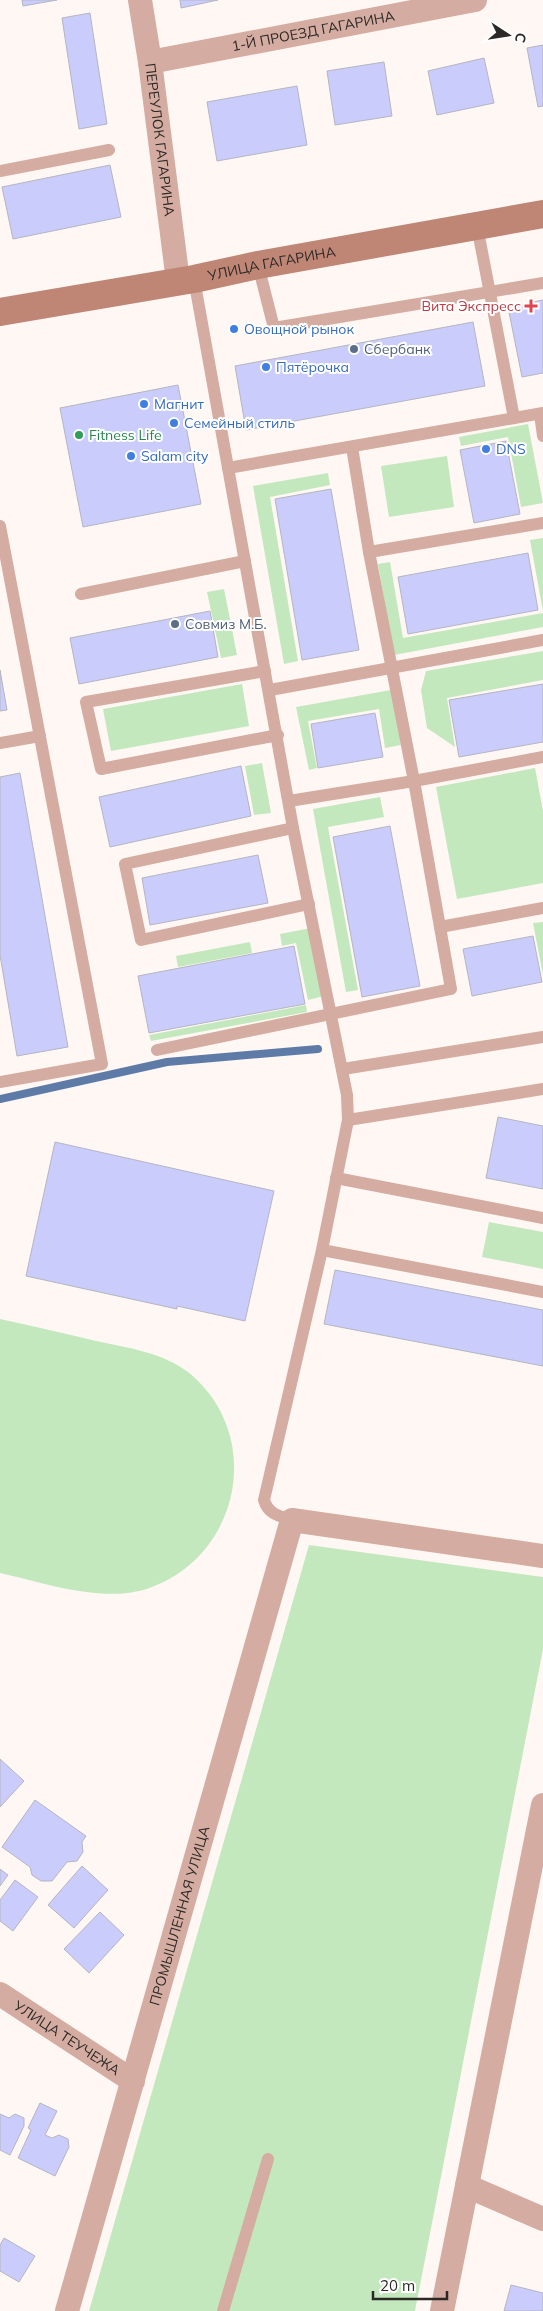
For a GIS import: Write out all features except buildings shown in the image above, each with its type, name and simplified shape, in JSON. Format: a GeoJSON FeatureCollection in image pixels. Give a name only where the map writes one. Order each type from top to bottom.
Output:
{"type":"FeatureCollection","features":[{"type":"Feature","properties":{"kind":"street","name":"ПЕРЕУЛОК ГАГАРИНА"},"geometry":{"type":"LineString","coordinates":[[140,0],[186,280]]}},
{"type":"Feature","properties":{"kind":"street","name":"1-Й ПРОЕЗД ГАГАРИНА"},"geometry":{"type":"LineString","coordinates":[[150,62],[476,0]]}},
{"type":"Feature","properties":{"kind":"street","name":"УЛИЦА ГАГАРИНА"},"geometry":{"type":"LineString","coordinates":[[0,312],[186,280],[258,265],[543,214]]}},
{"type":"Feature","properties":{"kind":"street"},"geometry":{"type":"LineString","coordinates":[[292,1520],[543,1556]]}},
{"type":"Feature","properties":{"kind":"street","name":"ПРОМЫШЛЕННАЯ УЛИЦА"},"geometry":{"type":"LineString","coordinates":[[67,2311],[292,1520]]}},
{"type":"Feature","properties":{"kind":"street"},"geometry":{"type":"LineString","coordinates":[[442,2311],[537,1862],[543,1805]]}},
{"type":"Feature","properties":{"kind":"street","name":"УЛИЦА ТЕУЧЕЖА"},"geometry":{"type":"LineString","coordinates":[[0,1994],[133,2081]]}},
{"type":"Feature","properties":{"kind":"street"},"geometry":{"type":"LineString","coordinates":[[467,2186],[543,2219]]}},
{"type":"Feature","properties":{"kind":"lane"},"geometry":{"type":"LineString","coordinates":[[0,171],[109,150]]}},
{"type":"Feature","properties":{"kind":"lane"},"geometry":{"type":"LineString","coordinates":[[477,226],[514,418]]}},
{"type":"Feature","properties":{"kind":"lane"},"geometry":{"type":"LineString","coordinates":[[258,265],[274,328],[543,283]]}},
{"type":"Feature","properties":{"kind":"lane"},"geometry":{"type":"LineString","coordinates":[[186,280],[228,468],[294,828],[348,1095],[348,1120],[322,1250],[264,1500],[266,1506],[274,1514],[292,1520]]}},
{"type":"Feature","properties":{"kind":"lane"},"geometry":{"type":"LineString","coordinates":[[228,468],[541,413],[543,436]]}},
{"type":"Feature","properties":{"kind":"lane"},"geometry":{"type":"LineString","coordinates":[[157,1050],[451,989],[393,668],[369,552],[352,446]]}},
{"type":"Feature","properties":{"kind":"lane"},"geometry":{"type":"LineString","coordinates":[[369,552],[543,524]]}},
{"type":"Feature","properties":{"kind":"lane"},"geometry":{"type":"LineString","coordinates":[[0,526],[102,1064],[0,1082]]}},
{"type":"Feature","properties":{"kind":"lane"},"geometry":{"type":"LineString","coordinates":[[81,594],[245,562]]}},
{"type":"Feature","properties":{"kind":"lane"},"geometry":{"type":"LineString","coordinates":[[270,690],[543,640]]}},
{"type":"Feature","properties":{"kind":"lane"},"geometry":{"type":"LineString","coordinates":[[265,671],[86,702],[101,769],[278,734]]}},
{"type":"Feature","properties":{"kind":"lane"},"geometry":{"type":"LineString","coordinates":[[0,743],[40,736]]}},
{"type":"Feature","properties":{"kind":"lane"},"geometry":{"type":"LineString","coordinates":[[289,801],[414,781],[543,756]]}},
{"type":"Feature","properties":{"kind":"lane"},"geometry":{"type":"LineString","coordinates":[[294,828],[125,864],[141,940],[309,904]]}},
{"type":"Feature","properties":{"kind":"lane"},"geometry":{"type":"LineString","coordinates":[[440,927],[543,908]]}},
{"type":"Feature","properties":{"kind":"lane"},"geometry":{"type":"LineString","coordinates":[[343,1070],[543,1037]]}},
{"type":"Feature","properties":{"kind":"lane"},"geometry":{"type":"LineString","coordinates":[[348,1120],[543,1088]]}},
{"type":"Feature","properties":{"kind":"lane"},"geometry":{"type":"LineString","coordinates":[[336,1178],[543,1218]]}},
{"type":"Feature","properties":{"kind":"lane"},"geometry":{"type":"LineString","coordinates":[[322,1250],[543,1292]]}},
{"type":"Feature","properties":{"kind":"lane"},"geometry":{"type":"LineString","coordinates":[[223,2311],[268,2159]]}},
{"type":"Feature","properties":{"kind":"green space"},"geometry":{"type":"Polygon","coordinates":[[[528,424],[543,503],[521,507],[508,437],[461,446],[459,437],[528,424]]]}},
{"type":"Feature","properties":{"kind":"green space"},"geometry":{"type":"Polygon","coordinates":[[[447,456],[454,507],[389,517],[381,466],[447,456]]]}},
{"type":"Feature","properties":{"kind":"green space"},"geometry":{"type":"Polygon","coordinates":[[[328,473],[330,485],[270,497],[298,661],[284,664],[253,486],[328,473]]]}},
{"type":"Feature","properties":{"kind":"green space"},"geometry":{"type":"Polygon","coordinates":[[[543,538],[543,611],[530,540],[543,538]]]}},
{"type":"Feature","properties":{"kind":"green space"},"geometry":{"type":"Polygon","coordinates":[[[390,562],[403,638],[543,613],[543,627],[394,655],[378,564],[390,562]]]}},
{"type":"Feature","properties":{"kind":"green space"},"geometry":{"type":"Polygon","coordinates":[[[224,589],[237,655],[221,658],[207,592],[224,589]]]}},
{"type":"Feature","properties":{"kind":"green space"},"geometry":{"type":"Polygon","coordinates":[[[543,651],[543,680],[447,698],[455,747],[427,728],[421,690],[426,671],[543,651]]]}},
{"type":"Feature","properties":{"kind":"green space"},"geometry":{"type":"Polygon","coordinates":[[[242,684],[249,726],[111,751],[103,709],[242,684]]]}},
{"type":"Feature","properties":{"kind":"green space"},"geometry":{"type":"Polygon","coordinates":[[[391,690],[401,745],[385,748],[379,709],[308,721],[317,768],[309,770],[296,707],[391,690]]]}},
{"type":"Feature","properties":{"kind":"green space"},"geometry":{"type":"Polygon","coordinates":[[[262,763],[271,813],[254,815],[245,766],[262,763]]]}},
{"type":"Feature","properties":{"kind":"green space"},"geometry":{"type":"Polygon","coordinates":[[[535,768],[543,811],[543,883],[457,899],[436,787],[535,768]]]}},
{"type":"Feature","properties":{"kind":"green space"},"geometry":{"type":"Polygon","coordinates":[[[380,797],[384,817],[328,827],[358,990],[346,992],[313,809],[380,797]]]}},
{"type":"Feature","properties":{"kind":"green space"},"geometry":{"type":"Polygon","coordinates":[[[543,922],[543,975],[533,923],[543,922]]]}},
{"type":"Feature","properties":{"kind":"green space"},"geometry":{"type":"Polygon","coordinates":[[[311,928],[324,996],[308,1000],[296,943],[282,946],[280,934],[311,928]]]}},
{"type":"Feature","properties":{"kind":"green space"},"geometry":{"type":"Polygon","coordinates":[[[250,942],[252,953],[178,967],[176,956],[250,942]]]}},
{"type":"Feature","properties":{"kind":"green space"},"geometry":{"type":"Polygon","coordinates":[[[306,1005],[307,1012],[151,1041],[149,1035],[306,1005]]]}},
{"type":"Feature","properties":{"kind":"green space"},"geometry":{"type":"Polygon","coordinates":[[[489,1222],[543,1232],[543,1269],[482,1257],[489,1222]]]}},
{"type":"Feature","properties":{"kind":"green space"},"geometry":{"type":"Polygon","coordinates":[[[0,1319],[155,1355],[178,1365],[188,1372],[212,1397],[227,1427],[234,1458],[232,1490],[223,1520],[206,1548],[183,1571],[152,1587],[116,1594],[56,1587],[0,1573],[0,1319]]]}},
{"type":"Feature","properties":{"kind":"green space"},"geometry":{"type":"Polygon","coordinates":[[[309,1545],[543,1577],[543,1649],[415,2311],[89,2311],[309,1545]]]}},
{"type":"Feature","properties":{"kind":"waterway"},"geometry":{"type":"LineString","coordinates":[[0,1099],[167,1062],[318,1049]]}},
{"type":"Feature","properties":{"kind":"place","name":"Вита Экспресс"},"geometry":{"type":"Point","coordinates":[531,306]}},
{"type":"Feature","properties":{"kind":"place","name":"Овощной рынок"},"geometry":{"type":"Point","coordinates":[234,329]}},
{"type":"Feature","properties":{"kind":"place","name":"Сбербанк"},"geometry":{"type":"Point","coordinates":[354,349]}},
{"type":"Feature","properties":{"kind":"place","name":"Пятёрочка"},"geometry":{"type":"Point","coordinates":[266,367]}},
{"type":"Feature","properties":{"kind":"place","name":"Магнит"},"geometry":{"type":"Point","coordinates":[144,404]}},
{"type":"Feature","properties":{"kind":"place","name":"Семейный стиль"},"geometry":{"type":"Point","coordinates":[174,423]}},
{"type":"Feature","properties":{"kind":"place","name":"Fitness Life"},"geometry":{"type":"Point","coordinates":[79,435]}},
{"type":"Feature","properties":{"kind":"place","name":"DNS"},"geometry":{"type":"Point","coordinates":[486,449]}},
{"type":"Feature","properties":{"kind":"place","name":"Salam city"},"geometry":{"type":"Point","coordinates":[131,456]}},
{"type":"Feature","properties":{"kind":"place","name":"Совмиз М.Б."},"geometry":{"type":"Point","coordinates":[175,624]}}]}
